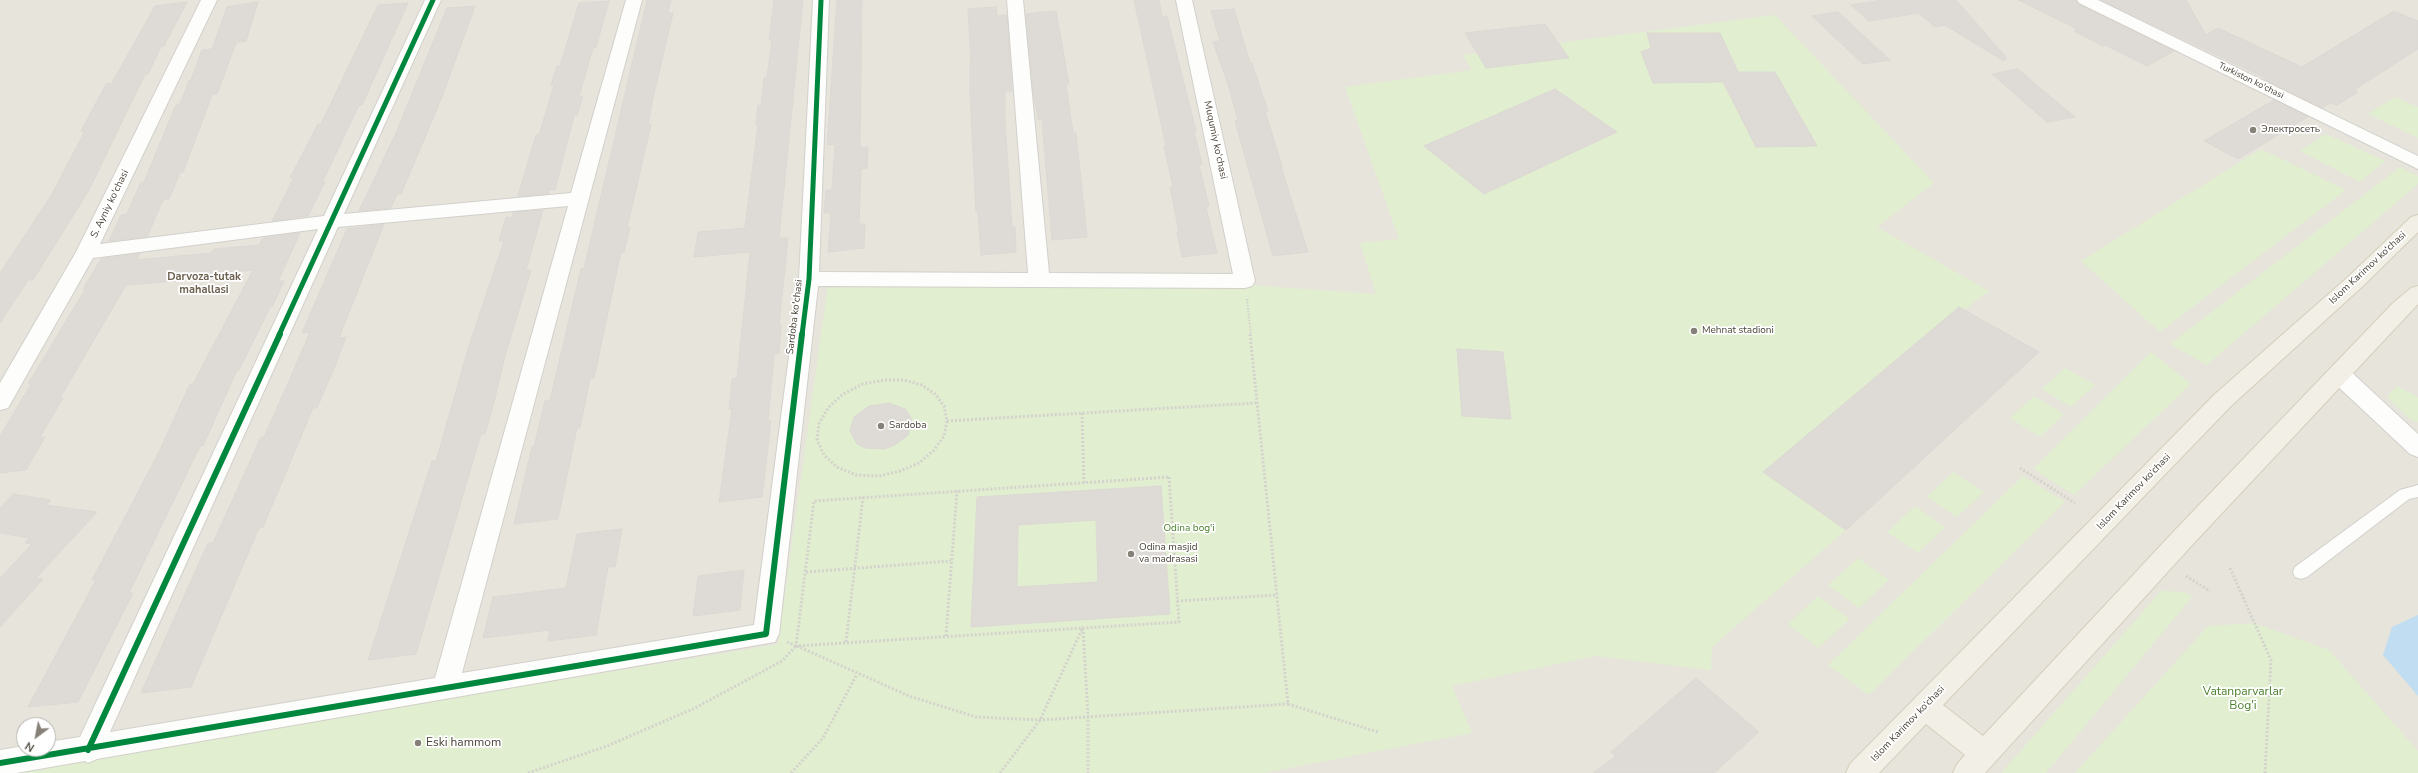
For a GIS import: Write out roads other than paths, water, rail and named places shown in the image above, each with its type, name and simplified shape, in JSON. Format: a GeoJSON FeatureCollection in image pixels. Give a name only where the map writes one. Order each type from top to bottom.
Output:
{"type":"FeatureCollection","features":[{"type":"Feature","properties":{"kind":"main road","name":"Islom Karimov ko‘chasi"},"geometry":{"type":"LineString","coordinates":[[1860,773],[2223,400],[2356,281],[2418,221]]}},
{"type":"Feature","properties":{"kind":"main road"},"geometry":{"type":"LineString","coordinates":[[1925,707],[1975,764],[2185,536],[2400,308],[2418,293]]}},
{"type":"Feature","properties":{"kind":"street","name":"S. Ayniy ko'chasi"},"geometry":{"type":"LineString","coordinates":[[0,402],[86,252],[209,0]]}},
{"type":"Feature","properties":{"kind":"street"},"geometry":{"type":"LineString","coordinates":[[88,750],[434,0]]}},
{"type":"Feature","properties":{"kind":"street"},"geometry":{"type":"LineString","coordinates":[[0,763],[88,750],[445,688],[577,199],[634,0]]}},
{"type":"Feature","properties":{"kind":"street","name":"Sardoba ko'chasi"},"geometry":{"type":"LineString","coordinates":[[445,688],[766,634],[809,279],[821,0]]}},
{"type":"Feature","properties":{"kind":"street"},"geometry":{"type":"LineString","coordinates":[[809,279],[1039,279],[1015,0]]}},
{"type":"Feature","properties":{"kind":"street","name":"Muqumiy ko'chasi"},"geometry":{"type":"LineString","coordinates":[[1039,279],[1246,281],[1184,0]]}},
{"type":"Feature","properties":{"kind":"street","name":"Turkiston ko'chasi"},"geometry":{"type":"LineString","coordinates":[[2085,0],[2418,163]]}},
{"type":"Feature","properties":{"kind":"street"},"geometry":{"type":"LineString","coordinates":[[86,252],[333,221],[577,199]]}},
{"type":"Feature","properties":{"kind":"street"},"geometry":{"type":"LineString","coordinates":[[2339,374],[2414,440]]}},
{"type":"Feature","properties":{"kind":"lane"},"geometry":{"type":"LineString","coordinates":[[2301,572],[2405,494],[2418,491]]}},
{"type":"Feature","properties":{"kind":"water"},"geometry":{"type":"Polygon","coordinates":[[[2418,615],[2418,696],[2383,655],[2392,627],[2418,615]]]}},
{"type":"Feature","properties":{"kind":"place","name":"Электросеть"},"geometry":{"type":"Point","coordinates":[2253,130]}},
{"type":"Feature","properties":{"kind":"place","name":"Mehnat stadioni"},"geometry":{"type":"Point","coordinates":[1694,331]}},
{"type":"Feature","properties":{"kind":"place","name":"Sardoba"},"geometry":{"type":"Point","coordinates":[881,426]}},
{"type":"Feature","properties":{"kind":"place","name":"Odina masjid va madrasasi"},"geometry":{"type":"Point","coordinates":[1131,554]}},
{"type":"Feature","properties":{"kind":"place","name":"Eski hammom"},"geometry":{"type":"Point","coordinates":[418,743]}},
{"type":"Feature","properties":{"kind":"district","name":"Darvoza-tutak mahallasi"},"geometry":{"type":"Point","coordinates":[204,283]}},
{"type":"Feature","properties":{"kind":"park label","name":"Odina bog'i"},"geometry":{"type":"Point","coordinates":[1189,529]}},
{"type":"Feature","properties":{"kind":"park label","name":"Vatanparvarlar Bog'i"},"geometry":{"type":"Point","coordinates":[2243,699]}}]}
